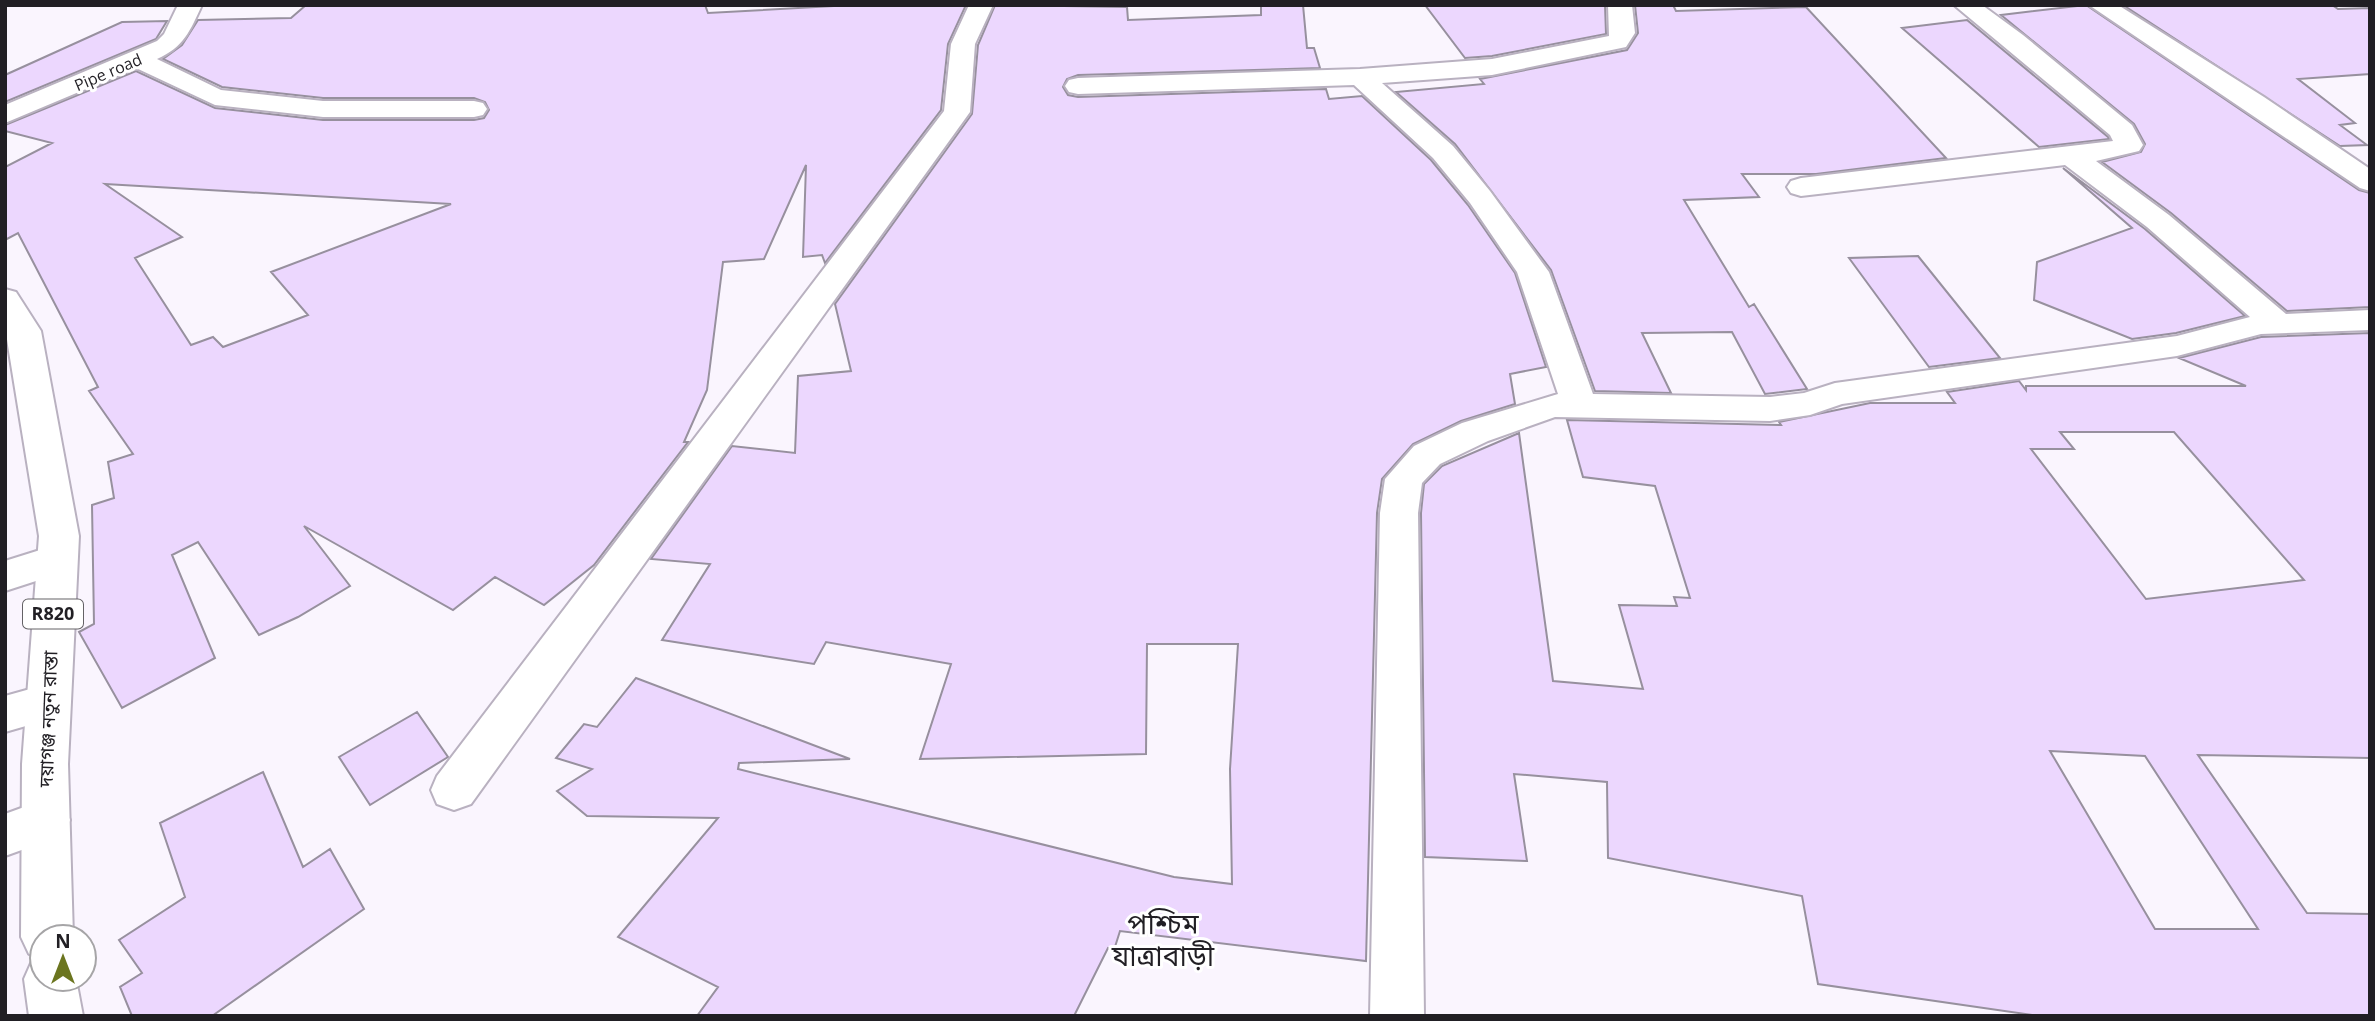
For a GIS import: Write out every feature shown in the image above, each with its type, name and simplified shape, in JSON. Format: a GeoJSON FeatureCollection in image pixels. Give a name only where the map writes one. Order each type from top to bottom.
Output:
{"type":"FeatureCollection","features":[{"type":"Feature","properties":{"kind":"street","name":"Pipe road"},"geometry":{"type":"LineString","coordinates":[[5,115],[139,60],[166,46],[175,37],[190,5]]}},
{"type":"Feature","properties":{"kind":"street"},"geometry":{"type":"LineString","coordinates":[[454,790],[957,112],[962,44],[981,5]]}},
{"type":"Feature","properties":{"kind":"street"},"geometry":{"type":"LineString","coordinates":[[1079,86],[1360,77],[1492,67],[1617,42],[1623,33],[1620,5]]}},
{"type":"Feature","properties":{"kind":"street"},"geometry":{"type":"LineString","coordinates":[[1801,187],[2070,155],[2129,145],[2122,131],[2014,40],[1966,5]]}},
{"type":"Feature","properties":{"kind":"street"},"geometry":{"type":"LineString","coordinates":[[2101,5],[2255,103],[2370,182]]}},
{"type":"Feature","properties":{"kind":"street"},"geometry":{"type":"LineString","coordinates":[[139,60],[215,97],[323,109],[474,109]]}},
{"type":"Feature","properties":{"kind":"street"},"geometry":{"type":"LineString","coordinates":[[1360,77],[1443,152],[1480,197],[1533,272],[1579,405]]}},
{"type":"Feature","properties":{"kind":"street"},"geometry":{"type":"LineString","coordinates":[[1397,1016],[1399,513],[1404,479],[1427,455],[1475,432],[1552,405],[1770,410],[1810,404],[1835,394],[2177,346],[2274,321],[2158,221],[2070,155]]}},
{"type":"Feature","properties":{"kind":"street","name":"দয়াগঞ্জ নতুন রাস্তা"},"geometry":{"type":"LineString","coordinates":[[5,299],[24,331],[59,536],[55,560],[48,702],[25,827],[44,923]]}},
{"type":"Feature","properties":{"kind":"street"},"geometry":{"type":"LineString","coordinates":[[2263,325],[2370,320]]}},
{"type":"Feature","properties":{"kind":"street"},"geometry":{"type":"LineString","coordinates":[[5,576],[55,560]]}},
{"type":"Feature","properties":{"kind":"street"},"geometry":{"type":"LineString","coordinates":[[5,714],[48,702]]}},
{"type":"Feature","properties":{"kind":"street"},"geometry":{"type":"LineString","coordinates":[[52,993],[56,1016]]}},
{"type":"Feature","properties":{"kind":"building"},"geometry":{"type":"Polygon","coordinates":[[[306,5],[705,5],[708,13],[852,5],[966,5],[948,44],[941,110],[825,263],[822,255],[803,257],[806,165],[764,259],[723,262],[707,390],[684,442],[688,442],[594,565],[544,605],[495,577],[453,610],[304,526],[350,586],[298,617],[259,635],[198,542],[172,555],[215,658],[122,708],[79,632],[94,624],[92,505],[114,498],[108,462],[133,454],[89,391],[98,387],[18,233],[5,240],[5,167],[52,143],[5,131],[5,125],[136,71],[215,108],[323,120],[474,120],[484,118],[489,110],[485,102],[474,98],[323,98],[222,87],[163,59],[182,45],[198,20],[291,18],[306,5]],[[105,184],[182,237],[135,258],[191,345],[213,337],[223,347],[308,315],[271,272],[451,204],[105,184]]]}},
{"type":"Feature","properties":{"kind":"building"},"geometry":{"type":"Polygon","coordinates":[[[995,5],[1127,7],[1128,20],[1261,15],[1261,5],[1303,5],[1307,48],[1314,48],[1320,68],[1078,75],[1067,79],[1063,87],[1068,95],[1078,97],[1326,89],[1329,99],[1362,96],[1431,160],[1468,205],[1515,273],[1546,367],[1510,374],[1515,404],[1461,421],[1413,444],[1382,479],[1377,513],[1366,961],[1120,931],[1114,950],[1108,948],[1074,1016],[697,1016],[718,987],[618,937],[718,818],[587,816],[557,791],[592,769],[556,758],[584,724],[597,727],[636,678],[850,759],[739,763],[738,769],[1174,877],[1232,884],[1230,769],[1238,644],[1147,644],[1146,754],[920,759],[951,664],[826,642],[814,664],[662,640],[710,564],[651,559],[732,446],[795,453],[798,376],[851,371],[835,304],[972,114],[978,45],[995,5]]]}},
{"type":"Feature","properties":{"kind":"building"},"geometry":{"type":"Polygon","coordinates":[[[1425,5],[1605,5],[1606,34],[1492,56],[1465,58],[1425,5]]]}},
{"type":"Feature","properties":{"kind":"building"},"geometry":{"type":"Polygon","coordinates":[[[1635,5],[1673,5],[1676,11],[1806,7],[1946,158],[1816,174],[1742,174],[1759,197],[1684,200],[1749,307],[1754,304],[1807,389],[1765,394],[1732,332],[1642,333],[1671,393],[1595,391],[1551,270],[1455,144],[1396,92],[1484,84],[1480,79],[1627,50],[1638,33],[1635,5]]]}},
{"type":"Feature","properties":{"kind":"building"},"geometry":{"type":"Polygon","coordinates":[[[2086,5],[2359,190],[2370,193],[2370,307],[2287,311],[2171,213],[2102,162],[2141,152],[2145,144],[2134,124],[2001,15],[2086,5]]]}},
{"type":"Feature","properties":{"kind":"building"},"geometry":{"type":"Polygon","coordinates":[[[2123,5],[2332,5],[2338,9],[2370,8],[2370,74],[2298,79],[2355,123],[2340,125],[2367,145],[2340,146],[2123,5]]]}},
{"type":"Feature","properties":{"kind":"building"},"geometry":{"type":"Polygon","coordinates":[[[1967,20],[2109,139],[2039,147],[1902,28],[1967,20]]]}},
{"type":"Feature","properties":{"kind":"building"},"geometry":{"type":"Polygon","coordinates":[[[167,21],[156,39],[5,102],[5,75],[122,22],[167,21]]]}},
{"type":"Feature","properties":{"kind":"building"},"geometry":{"type":"Polygon","coordinates":[[[2063,168],[2145,229],[2245,316],[2176,333],[2132,339],[2034,300],[2037,262],[2132,228],[2063,168]]]}},
{"type":"Feature","properties":{"kind":"building"},"geometry":{"type":"Polygon","coordinates":[[[1918,256],[2000,358],[1929,367],[1849,258],[1918,256]]]}},
{"type":"Feature","properties":{"kind":"building"},"geometry":{"type":"Polygon","coordinates":[[[2370,333],[2370,758],[2198,755],[2307,913],[2370,914],[2370,1016],[2039,1016],[1818,984],[1802,896],[1608,858],[1607,782],[1514,774],[1527,861],[1425,857],[1421,513],[1424,484],[1442,466],[1519,433],[1553,681],[1643,689],[1619,605],[1677,606],[1674,597],[1690,598],[1655,486],[1583,477],[1567,420],[1781,425],[1779,422],[1870,403],[1955,403],[1947,392],[2019,381],[2026,390],[2026,386],[2246,386],[2179,358],[2261,337],[2370,333]],[[2060,432],[2074,449],[2031,449],[2146,599],[2304,580],[2174,432],[2060,432]],[[2050,751],[2155,929],[2258,929],[2145,756],[2050,751]]]}},
{"type":"Feature","properties":{"kind":"building"},"geometry":{"type":"Polygon","coordinates":[[[417,712],[448,757],[370,805],[339,757],[417,712]]]}},
{"type":"Feature","properties":{"kind":"building"},"geometry":{"type":"Polygon","coordinates":[[[263,772],[303,867],[330,849],[364,909],[212,1016],[132,1016],[120,987],[142,973],[119,940],[185,897],[160,823],[263,772]]]}},
{"type":"Feature","properties":{"kind":"district","name":"পশ্চিম যাত্রাবাড়ী"},"geometry":{"type":"Point","coordinates":[1163,940]}}]}
